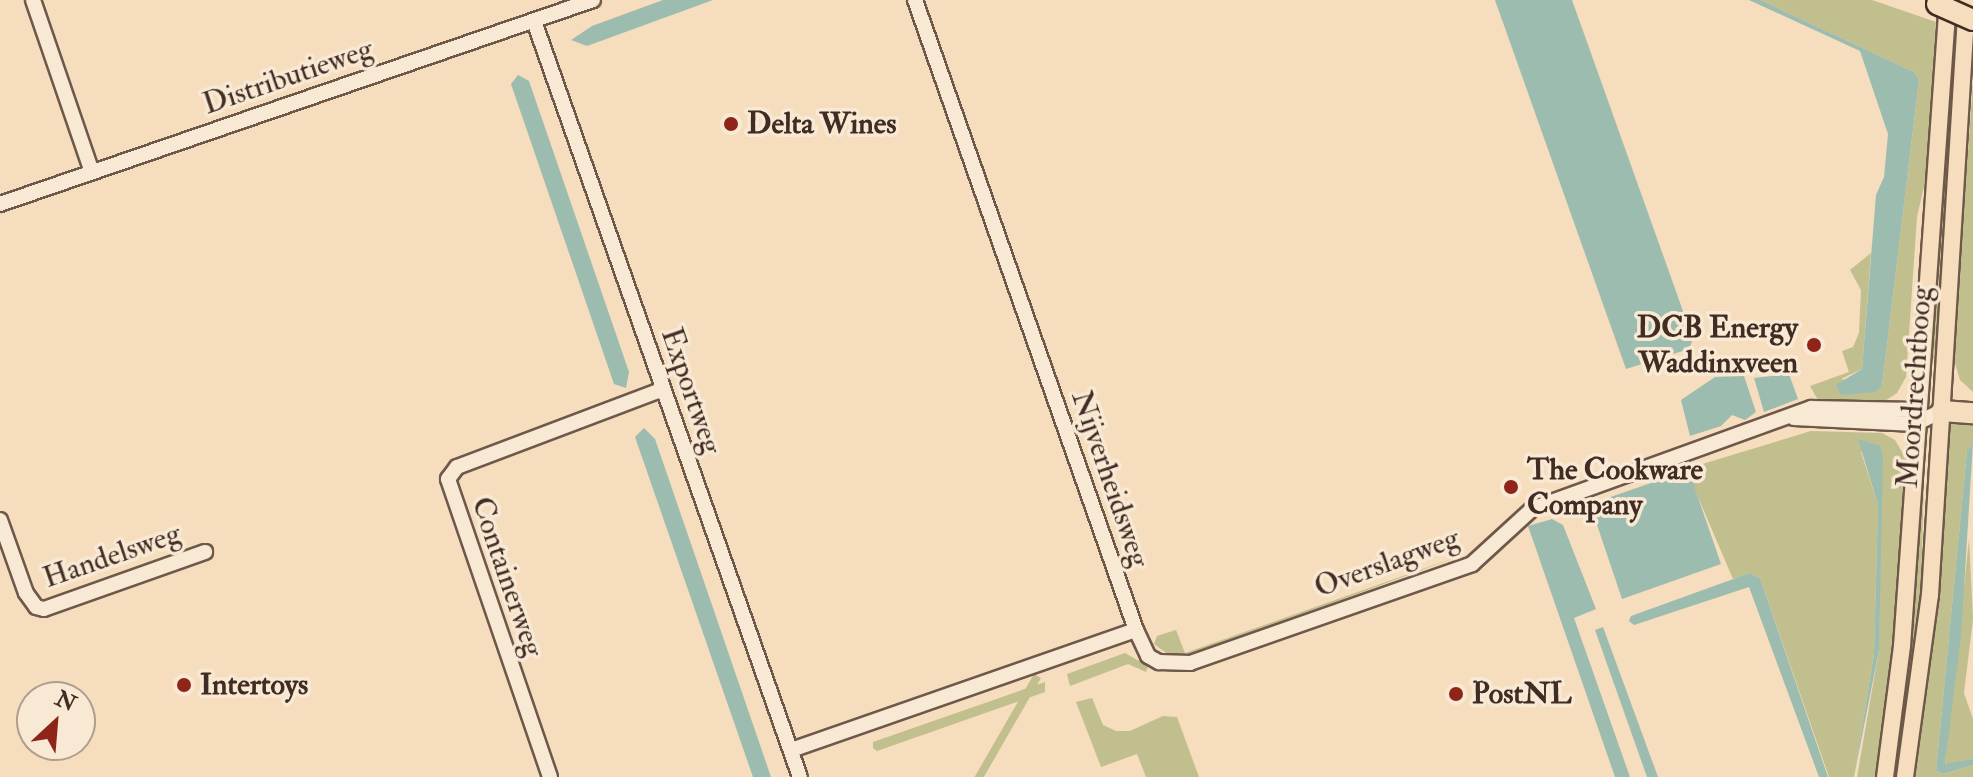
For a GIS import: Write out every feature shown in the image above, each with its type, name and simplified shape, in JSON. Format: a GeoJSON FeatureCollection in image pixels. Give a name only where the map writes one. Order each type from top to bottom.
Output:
{"type":"FeatureCollection","features":[{"type":"Feature","properties":{"kind":"highway"},"geometry":{"type":"LineString","coordinates":[[1942,1],[1973,6]]}},
{"type":"Feature","properties":{"kind":"highway"},"geometry":{"type":"LineString","coordinates":[[1942,1],[1973,20]]}},
{"type":"Feature","properties":{"kind":"highway"},"geometry":{"type":"LineString","coordinates":[[1942,411],[1973,413]]}},
{"type":"Feature","properties":{"kind":"main road","name":"Moordrechtboog"},"geometry":{"type":"LineString","coordinates":[[1905,777],[1925,642],[1967,0]]}},
{"type":"Feature","properties":{"kind":"main road","name":"Moordrechtboog"},"geometry":{"type":"LineString","coordinates":[[1885,777],[1899,677],[1942,1]]}},
{"type":"Feature","properties":{"kind":"main road","name":"Overslagweg"},"geometry":{"type":"LineString","coordinates":[[1916,417],[1942,411]]}},
{"type":"Feature","properties":{"kind":"street"},"geometry":{"type":"LineString","coordinates":[[33,0],[92,172]]}},
{"type":"Feature","properties":{"kind":"street","name":"Distributieweg"},"geometry":{"type":"LineString","coordinates":[[0,204],[593,0]]}},
{"type":"Feature","properties":{"kind":"street","name":"Nijverheidsweg"},"geometry":{"type":"LineString","coordinates":[[915,0],[1136,630]]}},
{"type":"Feature","properties":{"kind":"street","name":"Exportweg"},"geometry":{"type":"LineString","coordinates":[[534,21],[800,777]]}},
{"type":"Feature","properties":{"kind":"street","name":"Containerweg"},"geometry":{"type":"LineString","coordinates":[[550,777],[448,479],[457,467],[663,389]]}},
{"type":"Feature","properties":{"kind":"street","name":"Overslagweg"},"geometry":{"type":"LineString","coordinates":[[1136,630],[1148,656],[1169,666],[1190,663],[1472,564],[1532,509],[1790,417],[1823,406],[1916,417]]}},
{"type":"Feature","properties":{"kind":"street","name":"Handelsweg"},"geometry":{"type":"LineString","coordinates":[[0,520],[26,593],[36,607],[44,609],[205,552]]}},
{"type":"Feature","properties":{"kind":"street"},"geometry":{"type":"LineString","coordinates":[[791,750],[1136,630]]}},
{"type":"Feature","properties":{"kind":"shaded area"},"geometry":{"type":"Polygon","coordinates":[[[663,0],[713,0],[587,46],[571,40],[592,26],[663,0]]]}},
{"type":"Feature","properties":{"kind":"shaded area"},"geometry":{"type":"Polygon","coordinates":[[[1495,0],[1572,0],[1693,339],[1689,349],[1626,369],[1495,0]]]}},
{"type":"Feature","properties":{"kind":"shaded area"},"geometry":{"type":"Polygon","coordinates":[[[1749,0],[1760,0],[1914,72],[1919,80],[1882,386],[1875,392],[1841,395],[1836,385],[1862,369],[1876,195],[1884,177],[1888,134],[1860,51],[1749,0]]]}},
{"type":"Feature","properties":{"kind":"shaded area"},"geometry":{"type":"Polygon","coordinates":[[[1760,0],[1872,0],[1936,22],[1928,169],[1917,217],[1906,377],[1897,393],[1885,401],[1819,402],[1810,386],[1849,372],[1842,351],[1853,347],[1859,333],[1861,290],[1850,270],[1871,253],[1862,369],[1841,379],[1882,386],[1919,80],[1914,72],[1760,0]]]}},
{"type":"Feature","properties":{"kind":"shaded area"},"geometry":{"type":"Polygon","coordinates":[[[518,75],[529,81],[629,372],[626,388],[614,384],[511,84],[518,75]]]}},
{"type":"Feature","properties":{"kind":"shaded area"},"geometry":{"type":"Polygon","coordinates":[[[1973,83],[1973,392],[1960,380],[1953,356],[1973,83]]]}},
{"type":"Feature","properties":{"kind":"shaded area"},"geometry":{"type":"Polygon","coordinates":[[[1944,168],[1950,169],[1939,358],[1928,358],[1944,168]]]}},
{"type":"Feature","properties":{"kind":"shaded area"},"geometry":{"type":"Polygon","coordinates":[[[1789,374],[1798,399],[1764,412],[1754,378],[1789,374]]]}},
{"type":"Feature","properties":{"kind":"shaded area"},"geometry":{"type":"Polygon","coordinates":[[[1744,376],[1756,412],[1745,420],[1732,415],[1721,426],[1690,436],[1681,400],[1715,377],[1744,376]]]}},
{"type":"Feature","properties":{"kind":"shaded area"},"geometry":{"type":"Polygon","coordinates":[[[1948,423],[1973,424],[1973,443],[1967,451],[1936,771],[1946,774],[1973,765],[1973,777],[1912,777],[1931,660],[1948,423]]]}},
{"type":"Feature","properties":{"kind":"shaded area"},"geometry":{"type":"Polygon","coordinates":[[[644,428],[655,439],[771,777],[753,777],[635,437],[644,428]]]}},
{"type":"Feature","properties":{"kind":"shaded area"},"geometry":{"type":"Polygon","coordinates":[[[1811,431],[1882,433],[1895,440],[1905,457],[1894,653],[1877,777],[1857,777],[1879,650],[1880,446],[1861,452],[1878,505],[1874,654],[1854,777],[1829,777],[1760,578],[1750,573],[1733,579],[1686,469],[1811,431]]]}},
{"type":"Feature","properties":{"kind":"shaded area"},"geometry":{"type":"Polygon","coordinates":[[[1858,439],[1880,446],[1883,456],[1879,650],[1854,777],[1874,654],[1878,505],[1858,439]]]}},
{"type":"Feature","properties":{"kind":"shaded area"},"geometry":{"type":"Polygon","coordinates":[[[1973,443],[1961,636],[1945,764],[1973,759],[1973,765],[1945,774],[1936,771],[1967,451],[1973,443]]]}},
{"type":"Feature","properties":{"kind":"shaded area"},"geometry":{"type":"Polygon","coordinates":[[[1691,477],[1721,564],[1622,599],[1590,504],[1654,482],[1691,477]]]}},
{"type":"Feature","properties":{"kind":"shaded area"},"geometry":{"type":"Polygon","coordinates":[[[1919,481],[1924,481],[1920,627],[1898,777],[1892,777],[1907,676],[1919,481]]]}},
{"type":"Feature","properties":{"kind":"shaded area"},"geometry":{"type":"Polygon","coordinates":[[[1552,519],[1563,525],[1596,609],[1574,618],[1630,777],[1615,777],[1528,526],[1552,519]]]}},
{"type":"Feature","properties":{"kind":"shaded area"},"geometry":{"type":"Polygon","coordinates":[[[1969,539],[1973,619],[1964,693],[1973,719],[1973,759],[1950,767],[1945,765],[1969,539]]]}},
{"type":"Feature","properties":{"kind":"shaded area"},"geometry":{"type":"Polygon","coordinates":[[[1468,553],[1191,655],[1169,655],[1154,644],[1157,636],[1176,630],[1185,653],[1468,553]]]}},
{"type":"Feature","properties":{"kind":"shaded area"},"geometry":{"type":"Polygon","coordinates":[[[1750,573],[1760,578],[1828,777],[1819,777],[1749,587],[1634,625],[1629,621],[1631,616],[1750,573]]]}},
{"type":"Feature","properties":{"kind":"shaded area"},"geometry":{"type":"Polygon","coordinates":[[[1603,627],[1658,777],[1647,777],[1595,630],[1603,627]]]}},
{"type":"Feature","properties":{"kind":"shaded area"},"geometry":{"type":"Polygon","coordinates":[[[1125,653],[1148,666],[1146,672],[1128,664],[1070,686],[1067,674],[1125,653]]]}},
{"type":"Feature","properties":{"kind":"shaded area"},"geometry":{"type":"Polygon","coordinates":[[[1034,674],[1041,678],[984,777],[975,777],[1034,674]]]}},
{"type":"Feature","properties":{"kind":"shaded area"},"geometry":{"type":"Polygon","coordinates":[[[1045,682],[1045,692],[877,751],[873,748],[873,742],[1045,682]]]}},
{"type":"Feature","properties":{"kind":"shaded area"},"geometry":{"type":"Polygon","coordinates":[[[1092,698],[1103,725],[1116,731],[1130,731],[1163,716],[1177,717],[1199,777],[1146,777],[1137,754],[1101,767],[1076,702],[1092,698]]]}},
{"type":"Feature","properties":{"kind":"place","name":"Delta Wines"},"geometry":{"type":"Point","coordinates":[731,124]}},
{"type":"Feature","properties":{"kind":"place","name":"DCB Energy Waddinxveen"},"geometry":{"type":"Point","coordinates":[1814,345]}},
{"type":"Feature","properties":{"kind":"place","name":"The Cookware Company"},"geometry":{"type":"Point","coordinates":[1511,487]}},
{"type":"Feature","properties":{"kind":"place","name":"Intertoys"},"geometry":{"type":"Point","coordinates":[184,685]}},
{"type":"Feature","properties":{"kind":"place","name":"PostNL"},"geometry":{"type":"Point","coordinates":[1456,694]}}]}
